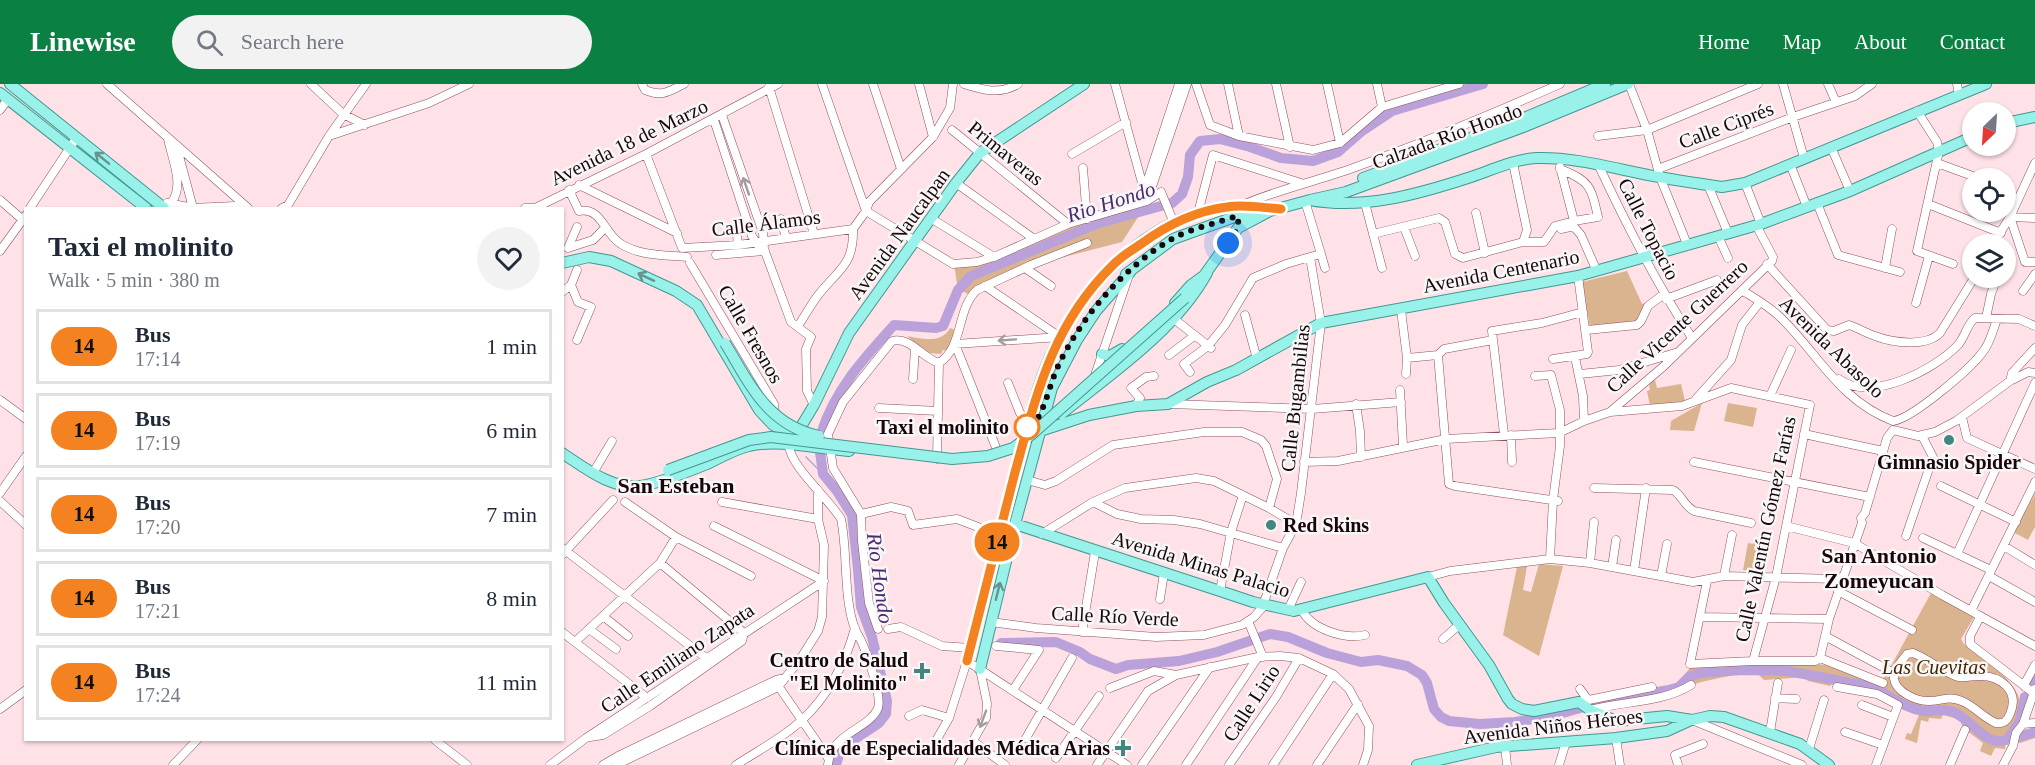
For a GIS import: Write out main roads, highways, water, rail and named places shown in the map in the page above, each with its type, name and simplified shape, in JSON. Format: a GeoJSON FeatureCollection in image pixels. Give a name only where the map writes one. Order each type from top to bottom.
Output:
{"type":"FeatureCollection","features":[{"type":"Feature","properties":{"kind":"main road"},"geometry":{"type":"LineString","coordinates":[[10,84],[77,137],[145,207]]}},
{"type":"Feature","properties":{"kind":"main road","name":"Avenida Naucalpan"},"geometry":{"type":"LineString","coordinates":[[791,457],[796,437],[849,333],[957,183],[981,153],[1084,84]]}},
{"type":"Feature","properties":{"kind":"main road","name":"Calzada Río Hondo"},"geometry":{"type":"LineString","coordinates":[[656,481],[668,470],[749,440],[771,437],[952,459],[988,456],[1013,448],[1032,435],[1185,298],[1207,273],[1238,228],[1270,211],[1307,200],[1331,189],[1519,120],[1605,84]]}},
{"type":"Feature","properties":{"kind":"main road","name":"Calzada Río Hondo"},"geometry":{"type":"LineString","coordinates":[[1307,200],[1346,192],[1380,180],[1526,126],[1629,84]]}},
{"type":"Feature","properties":{"kind":"main road"},"geometry":{"type":"LineString","coordinates":[[1307,200],[1341,204],[1365,203],[1423,191],[1536,158],[1559,164],[1598,164],[1659,173],[1722,187],[1744,183],[1917,111],[1958,90],[1986,84]]}},
{"type":"Feature","properties":{"kind":"main road"},"geometry":{"type":"LineString","coordinates":[[4,96],[70,147],[128,187],[163,206]]}},
{"type":"Feature","properties":{"kind":"main road"},"geometry":{"type":"LineString","coordinates":[[2016,121],[2035,117]]}},
{"type":"Feature","properties":{"kind":"main road","name":"Avenida Centenario"},"geometry":{"type":"LineString","coordinates":[[1039,432],[1089,415],[1136,406],[1168,404],[1207,382],[1257,359],[1321,323],[1578,276],[1596,269],[1759,225],[1850,190],[1962,141]]}},
{"type":"Feature","properties":{"kind":"main road"},"geometry":{"type":"LineString","coordinates":[[967,661],[970,632],[1044,371],[1060,336],[1082,298],[1113,264],[1174,223],[1198,213],[1227,207],[1239,211],[1270,211]]}},
{"type":"Feature","properties":{"kind":"main road"},"geometry":{"type":"LineString","coordinates":[[564,454],[593,473],[625,485],[642,486],[749,446],[796,437],[952,453],[986,450],[1011,441],[1029,431],[1043,409],[1059,365],[1076,334],[1094,308],[1122,277],[1173,239],[1239,211],[1281,209]]}},
{"type":"Feature","properties":{"kind":"main road"},"geometry":{"type":"LineString","coordinates":[[1238,228],[1239,211]]}},
{"type":"Feature","properties":{"kind":"main road"},"geometry":{"type":"LineString","coordinates":[[564,263],[589,257],[611,261],[676,291],[697,305],[725,343],[759,400],[796,437]]}},
{"type":"Feature","properties":{"kind":"main road"},"geometry":{"type":"LineString","coordinates":[[980,669],[1015,524],[1052,388],[1072,347],[1096,311],[1131,271]]}},
{"type":"Feature","properties":{"kind":"main road"},"geometry":{"type":"LineString","coordinates":[[937,456],[958,461],[986,459],[1000,455],[1039,432],[1090,392],[1174,319],[1198,290],[1207,273]]}},
{"type":"Feature","properties":{"kind":"main road"},"geometry":{"type":"LineString","coordinates":[[1127,361],[1117,365],[1111,364],[1102,354],[1114,355],[1155,323],[1191,285],[1207,273]]}},
{"type":"Feature","properties":{"kind":"main road"},"geometry":{"type":"LineString","coordinates":[[697,305],[759,410],[773,425],[796,437],[829,446],[937,456],[997,450],[1023,441]]}},
{"type":"Feature","properties":{"kind":"main road"},"geometry":{"type":"LineString","coordinates":[[767,444],[773,425]]}},
{"type":"Feature","properties":{"kind":"main road","name":"Avenida Minas Palacio"},"geometry":{"type":"LineString","coordinates":[[1015,524],[1095,552],[1305,615],[1428,577],[1489,665],[1508,699],[1516,706],[1534,711],[1586,705],[1616,721],[1667,716],[1692,720]]}},
{"type":"Feature","properties":{"kind":"main road"},"geometry":{"type":"LineString","coordinates":[[1692,720],[1707,716],[1720,716],[1770,732],[1809,749],[1829,765]]}},
{"type":"Feature","properties":{"kind":"main road","name":"Avenida Niños Héroes"},"geometry":{"type":"LineString","coordinates":[[1417,765],[1443,762],[1505,746],[1616,738],[1669,731],[1692,720]]}},
{"type":"Feature","properties":{"kind":"waterway","name":"Rio Hondo"},"geometry":{"type":"LineString","coordinates":[[821,434],[842,389],[894,325],[936,328],[943,326],[958,290],[971,276],[1099,223],[1172,203],[1182,194],[1188,177],[1190,155],[1200,141],[1220,139],[1281,158],[1313,161],[1338,152],[1362,131],[1392,111],[1483,84]]}},
{"type":"Feature","properties":{"kind":"waterway","name":"Río Hondo"},"geometry":{"type":"LineString","coordinates":[[820,452],[823,474],[852,515],[861,607],[872,637],[887,701],[886,714],[879,723],[841,748],[836,765]]}},
{"type":"Feature","properties":{"kind":"waterway"},"geometry":{"type":"LineString","coordinates":[[806,457],[823,474]]}},
{"type":"Feature","properties":{"kind":"waterway"},"geometry":{"type":"LineString","coordinates":[[1001,643],[1056,642],[1116,669],[1128,665],[1179,661],[1217,652],[1270,634],[1288,637],[1327,653],[1361,662],[1378,660],[1407,666],[1422,675],[1427,683],[1434,709],[1441,717],[1449,721],[1480,724],[1515,722],[1552,716],[1605,701],[1669,690],[1679,687],[1689,677],[1700,673],[1743,670],[1788,671],[1872,687],[1916,709],[1951,711],[1992,740],[2007,740],[2035,732]]}},
{"type":"Feature","properties":{"kind":"waterway"},"geometry":{"type":"LineString","coordinates":[[2030,686],[2035,675]]}},
{"type":"Feature","properties":{"kind":"waterway"},"geometry":{"type":"LineString","coordinates":[[2008,739],[2020,721],[2025,697]]}},
{"type":"Feature","properties":{"kind":"place","name":"Taxi el molinito"},"geometry":{"type":"Point","coordinates":[1027,427]}},
{"type":"Feature","properties":{"kind":"place","name":"Gimnasio Spider"},"geometry":{"type":"Point","coordinates":[1949,440]}},
{"type":"Feature","properties":{"kind":"place","name":"Red Skins"},"geometry":{"type":"Point","coordinates":[1271,525]}},
{"type":"Feature","properties":{"kind":"place","name":"Centro de Salud \"El Molinito\""},"geometry":{"type":"Point","coordinates":[922,671]}},
{"type":"Feature","properties":{"kind":"place","name":"Clínica de Especialidades Médica Arias"},"geometry":{"type":"Point","coordinates":[1123,748]}},
{"type":"Feature","properties":{"kind":"district","name":"San Esteban"},"geometry":{"type":"Point","coordinates":[676,485]}},
{"type":"Feature","properties":{"kind":"district","name":"San Antonio Zomeyucan"},"geometry":{"type":"Point","coordinates":[1879,568]}},
{"type":"Feature","properties":{"kind":"park label","name":"Las Cuevitas"},"geometry":{"type":"Point","coordinates":[1934,667]}}]}
